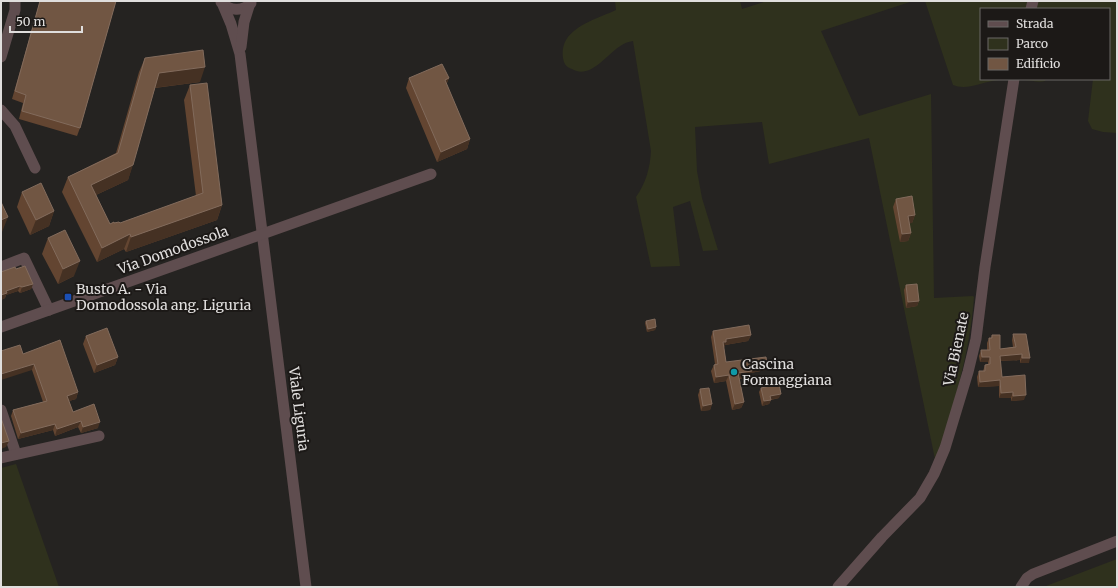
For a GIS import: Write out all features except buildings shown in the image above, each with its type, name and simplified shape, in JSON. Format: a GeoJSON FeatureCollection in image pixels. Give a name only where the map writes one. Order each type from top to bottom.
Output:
{"type":"FeatureCollection","features":[{"type":"Feature","properties":{"kind":"street"},"geometry":{"type":"LineString","coordinates":[[221,3],[230,9],[236,10],[245,8],[251,3]]}},
{"type":"Feature","properties":{"kind":"street","name":"Viale Liguria"},"geometry":{"type":"LineString","coordinates":[[221,3],[231,24],[240,54],[306,587]]}},
{"type":"Feature","properties":{"kind":"street","name":"Viale Liguria"},"geometry":{"type":"LineString","coordinates":[[240,54],[244,22],[251,3]]}},
{"type":"Feature","properties":{"kind":"street"},"geometry":{"type":"LineString","coordinates":[[1,57],[16,4]]}},
{"type":"Feature","properties":{"kind":"street","name":"Via Bienate"},"geometry":{"type":"LineString","coordinates":[[838,587],[882,537],[920,498],[932,478],[945,448],[968,372],[976,339],[985,267],[1014,80]]}},
{"type":"Feature","properties":{"kind":"street"},"geometry":{"type":"LineString","coordinates":[[1,110],[15,126],[35,168]]}},
{"type":"Feature","properties":{"kind":"street"},"geometry":{"type":"LineString","coordinates":[[262,234],[431,174]]}},
{"type":"Feature","properties":{"kind":"street","name":"Via Domodossola"},"geometry":{"type":"LineString","coordinates":[[1,327],[262,234]]}},
{"type":"Feature","properties":{"kind":"street"},"geometry":{"type":"LineString","coordinates":[[1,267],[24,258],[49,310]]}},
{"type":"Feature","properties":{"kind":"street"},"geometry":{"type":"LineString","coordinates":[[1,410],[16,454]]}},
{"type":"Feature","properties":{"kind":"street"},"geometry":{"type":"LineString","coordinates":[[1,458],[99,436]]}},
{"type":"Feature","properties":{"kind":"street"},"geometry":{"type":"LineString","coordinates":[[1021,587],[1027,578],[1033,574],[1117,540]]}},
{"type":"Feature","properties":{"kind":"green space"},"geometry":{"type":"Polygon","coordinates":[[[615,1],[740,1],[742,9],[767,1],[913,1],[821,31],[859,116],[931,94],[934,298],[974,297],[969,339],[954,402],[936,464],[869,138],[769,164],[762,122],[695,127],[697,171],[702,198],[718,250],[703,251],[690,201],[673,207],[680,266],[651,267],[636,197],[647,175],[651,151],[633,41],[625,43],[617,48],[596,66],[580,72],[566,65],[563,58],[564,44],[570,34],[588,22],[616,10],[615,1]]]}},
{"type":"Feature","properties":{"kind":"green space"},"geometry":{"type":"Polygon","coordinates":[[[925,1],[1117,1],[1117,133],[1103,132],[1092,129],[1088,121],[1093,80],[1110,80],[1110,8],[980,8],[980,80],[1002,80],[964,87],[953,85],[925,1]]]}},
{"type":"Feature","properties":{"kind":"green space"},"geometry":{"type":"Polygon","coordinates":[[[1025,80],[1046,80],[1040,82],[1025,80]]]}},
{"type":"Feature","properties":{"kind":"green space"},"geometry":{"type":"Polygon","coordinates":[[[16,464],[59,587],[1,587],[1,468],[16,464]]]}},
{"type":"Feature","properties":{"kind":"green space"},"geometry":{"type":"Polygon","coordinates":[[[1117,559],[1117,587],[1043,587],[1046,586],[1117,559]]]}},
{"type":"Feature","properties":{"kind":"place","name":"Busto A. - Via Domodossola ang. Liguria"},"geometry":{"type":"Point","coordinates":[68,297]}},
{"type":"Feature","properties":{"kind":"place","name":"Cascina Formaggiana"},"geometry":{"type":"Point","coordinates":[734,372]}}]}
